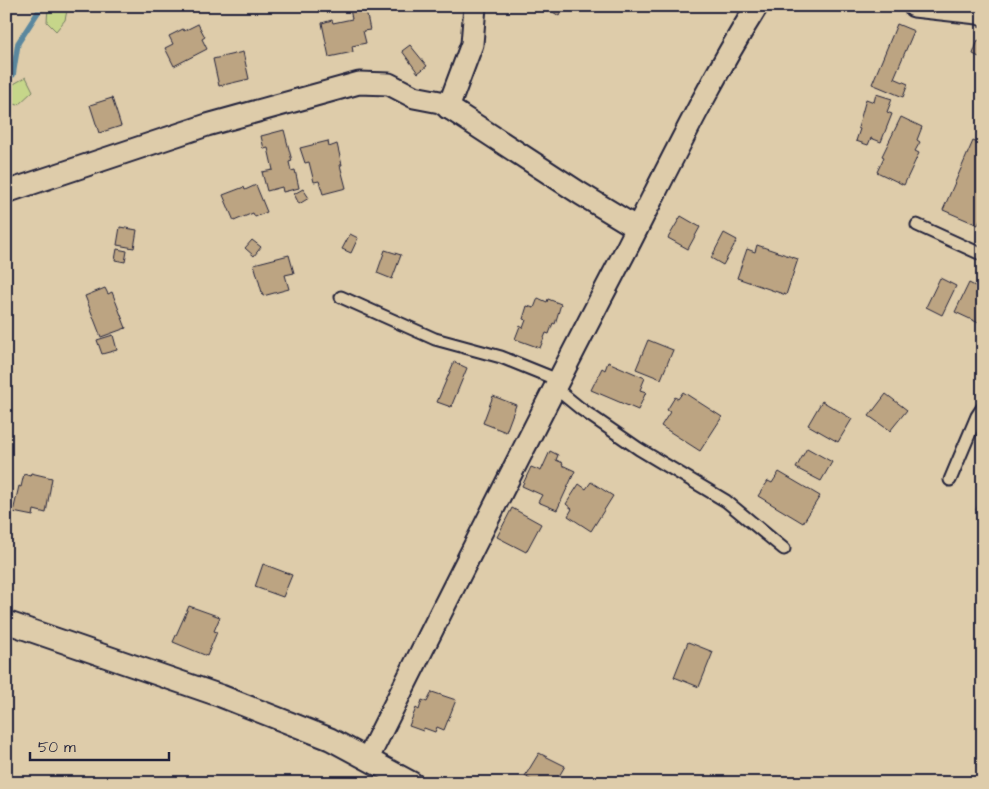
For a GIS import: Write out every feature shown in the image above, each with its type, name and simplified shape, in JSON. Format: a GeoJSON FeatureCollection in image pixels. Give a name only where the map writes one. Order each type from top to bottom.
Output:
{"type":"FeatureCollection","features":[{"type":"Feature","properties":{"kind":"street"},"geometry":{"type":"LineString","coordinates":[[448,108],[472,44],[475,6]]}},
{"type":"Feature","properties":{"kind":"street"},"geometry":{"type":"LineString","coordinates":[[368,758],[556,383],[738,38],[757,6]]}},
{"type":"Feature","properties":{"kind":"street"},"geometry":{"type":"LineString","coordinates":[[914,6],[983,15]]}},
{"type":"Feature","properties":{"kind":"street"},"geometry":{"type":"LineString","coordinates":[[6,192],[207,125],[359,84],[389,84],[414,97],[440,102],[581,194],[637,228]]}},
{"type":"Feature","properties":{"kind":"street"},"geometry":{"type":"LineString","coordinates":[[6,622],[221,696],[330,739],[412,783]]}},
{"type":"Feature","properties":{"kind":"lane"},"geometry":{"type":"LineString","coordinates":[[917,225],[983,255]]}},
{"type":"Feature","properties":{"kind":"lane"},"geometry":{"type":"LineString","coordinates":[[341,297],[435,339],[501,357],[556,383],[581,409],[639,449],[726,501],[784,549]]}},
{"type":"Feature","properties":{"kind":"lane"},"geometry":{"type":"LineString","coordinates":[[950,480],[977,416],[983,407]]}},
{"type":"Feature","properties":{"kind":"green space"},"geometry":{"type":"Polygon","coordinates":[[[48,6],[68,6],[65,20],[56,31],[47,22],[48,6]]]}},
{"type":"Feature","properties":{"kind":"green space"},"geometry":{"type":"Polygon","coordinates":[[[26,77],[33,91],[18,105],[6,102],[6,83],[12,85],[26,77]]]}},
{"type":"Feature","properties":{"kind":"building"},"geometry":{"type":"Polygon","coordinates":[[[365,6],[370,30],[363,31],[366,43],[352,46],[353,52],[329,57],[322,23],[332,20],[333,23],[352,19],[350,9],[365,6]]]}},
{"type":"Feature","properties":{"kind":"building"},"geometry":{"type":"Polygon","coordinates":[[[544,6],[565,6],[559,16],[544,6]]]}},
{"type":"Feature","properties":{"kind":"building"},"geometry":{"type":"Polygon","coordinates":[[[198,24],[205,37],[202,39],[207,49],[174,66],[165,48],[173,44],[169,36],[198,24]]]}},
{"type":"Feature","properties":{"kind":"building"},"geometry":{"type":"Polygon","coordinates":[[[897,24],[914,31],[894,78],[908,84],[903,97],[872,84],[897,24]]]}},
{"type":"Feature","properties":{"kind":"building"},"geometry":{"type":"Polygon","coordinates":[[[978,40],[983,42],[983,59],[973,54],[978,40]]]}},
{"type":"Feature","properties":{"kind":"building"},"geometry":{"type":"Polygon","coordinates":[[[410,45],[427,66],[418,73],[402,51],[410,45]]]}},
{"type":"Feature","properties":{"kind":"building"},"geometry":{"type":"Polygon","coordinates":[[[243,52],[249,79],[219,86],[213,59],[243,52]]]}},
{"type":"Feature","properties":{"kind":"building"},"geometry":{"type":"Polygon","coordinates":[[[876,94],[892,99],[887,112],[892,114],[881,142],[871,138],[868,145],[856,141],[860,129],[858,128],[866,99],[874,102],[876,94]]]}},
{"type":"Feature","properties":{"kind":"building"},"geometry":{"type":"Polygon","coordinates":[[[112,98],[121,126],[99,133],[90,105],[112,98]]]}},
{"type":"Feature","properties":{"kind":"building"},"geometry":{"type":"Polygon","coordinates":[[[901,117],[922,127],[917,140],[920,142],[915,151],[919,153],[904,185],[877,172],[884,157],[882,156],[901,117]]]}},
{"type":"Feature","properties":{"kind":"building"},"geometry":{"type":"Polygon","coordinates":[[[284,130],[292,161],[289,162],[291,171],[295,170],[299,188],[283,192],[282,187],[267,191],[262,172],[273,170],[268,148],[264,149],[261,136],[284,130]]]}},
{"type":"Feature","properties":{"kind":"building"},"geometry":{"type":"Polygon","coordinates":[[[328,141],[329,147],[337,144],[346,188],[323,194],[319,181],[314,182],[309,162],[305,163],[300,148],[328,141]]]}},
{"type":"Feature","properties":{"kind":"building"},"geometry":{"type":"Polygon","coordinates":[[[973,141],[983,145],[983,213],[978,225],[943,210],[973,141]]]}},
{"type":"Feature","properties":{"kind":"building"},"geometry":{"type":"Polygon","coordinates":[[[256,185],[267,212],[255,217],[253,213],[234,221],[223,195],[244,187],[245,190],[256,185]]]}},
{"type":"Feature","properties":{"kind":"building"},"geometry":{"type":"Polygon","coordinates":[[[303,189],[309,198],[299,204],[294,194],[303,189]]]}},
{"type":"Feature","properties":{"kind":"building"},"geometry":{"type":"Polygon","coordinates":[[[681,216],[700,227],[688,249],[668,238],[681,216]]]}},
{"type":"Feature","properties":{"kind":"building"},"geometry":{"type":"Polygon","coordinates":[[[120,227],[137,230],[134,248],[117,245],[120,227]]]}},
{"type":"Feature","properties":{"kind":"building"},"geometry":{"type":"Polygon","coordinates":[[[724,233],[737,240],[723,265],[711,258],[724,233]]]}},
{"type":"Feature","properties":{"kind":"building"},"geometry":{"type":"Polygon","coordinates":[[[350,234],[358,238],[351,253],[342,249],[350,234]]]}},
{"type":"Feature","properties":{"kind":"building"},"geometry":{"type":"Polygon","coordinates":[[[252,240],[261,247],[254,256],[245,248],[252,240]]]}},
{"type":"Feature","properties":{"kind":"building"},"geometry":{"type":"Polygon","coordinates":[[[757,245],[798,259],[786,295],[737,278],[747,249],[755,252],[757,245]]]}},
{"type":"Feature","properties":{"kind":"building"},"geometry":{"type":"Polygon","coordinates":[[[117,249],[127,251],[125,262],[115,260],[117,249]]]}},
{"type":"Feature","properties":{"kind":"building"},"geometry":{"type":"Polygon","coordinates":[[[385,250],[401,255],[392,279],[377,273],[385,250]]]}},
{"type":"Feature","properties":{"kind":"building"},"geometry":{"type":"Polygon","coordinates":[[[289,255],[294,273],[285,275],[289,289],[263,296],[254,264],[289,255]]]}},
{"type":"Feature","properties":{"kind":"building"},"geometry":{"type":"Polygon","coordinates":[[[940,278],[956,286],[942,315],[926,307],[940,278]]]}},
{"type":"Feature","properties":{"kind":"building"},"geometry":{"type":"Polygon","coordinates":[[[969,283],[983,290],[983,325],[955,312],[969,283]]]}},
{"type":"Feature","properties":{"kind":"building"},"geometry":{"type":"Polygon","coordinates":[[[105,288],[108,294],[112,292],[126,328],[101,337],[85,296],[105,288]]]}},
{"type":"Feature","properties":{"kind":"building"},"geometry":{"type":"Polygon","coordinates":[[[538,298],[547,302],[548,299],[561,304],[555,324],[553,323],[549,334],[546,333],[540,348],[515,339],[520,326],[523,328],[526,320],[523,319],[527,306],[534,308],[538,298]]]}},
{"type":"Feature","properties":{"kind":"building"},"geometry":{"type":"Polygon","coordinates":[[[113,335],[117,350],[102,354],[97,340],[113,335]]]}},
{"type":"Feature","properties":{"kind":"building"},"geometry":{"type":"Polygon","coordinates":[[[648,340],[673,350],[661,379],[636,369],[648,340]]]}},
{"type":"Feature","properties":{"kind":"building"},"geometry":{"type":"Polygon","coordinates":[[[454,362],[467,368],[451,407],[437,402],[454,362]]]}},
{"type":"Feature","properties":{"kind":"building"},"geometry":{"type":"Polygon","coordinates":[[[608,362],[645,378],[640,390],[646,392],[638,410],[591,390],[602,368],[605,370],[608,362]]]}},
{"type":"Feature","properties":{"kind":"building"},"geometry":{"type":"Polygon","coordinates":[[[683,392],[722,417],[700,451],[661,426],[670,412],[667,410],[675,397],[678,399],[683,392]]]}},
{"type":"Feature","properties":{"kind":"building"},"geometry":{"type":"Polygon","coordinates":[[[886,394],[907,410],[890,431],[869,416],[886,394]]]}},
{"type":"Feature","properties":{"kind":"building"},"geometry":{"type":"Polygon","coordinates":[[[493,396],[516,405],[506,432],[483,423],[493,396]]]}},
{"type":"Feature","properties":{"kind":"building"},"geometry":{"type":"Polygon","coordinates":[[[822,401],[852,419],[838,442],[808,425],[822,401]]]}},
{"type":"Feature","properties":{"kind":"building"},"geometry":{"type":"Polygon","coordinates":[[[807,448],[832,462],[821,481],[796,468],[807,448]]]}},
{"type":"Feature","properties":{"kind":"building"},"geometry":{"type":"Polygon","coordinates":[[[550,451],[558,455],[556,460],[563,463],[562,465],[575,471],[557,510],[538,502],[542,495],[522,486],[531,467],[541,471],[550,451]]]}},
{"type":"Feature","properties":{"kind":"building"},"geometry":{"type":"Polygon","coordinates":[[[779,472],[820,496],[803,523],[758,496],[768,481],[772,483],[779,472]]]}},
{"type":"Feature","properties":{"kind":"building"},"geometry":{"type":"Polygon","coordinates":[[[31,473],[52,478],[46,513],[34,510],[33,516],[13,512],[24,474],[30,476],[31,473]]]}},
{"type":"Feature","properties":{"kind":"building"},"geometry":{"type":"Polygon","coordinates":[[[591,482],[613,496],[591,531],[568,516],[572,509],[566,504],[579,484],[586,489],[591,482]]]}},
{"type":"Feature","properties":{"kind":"building"},"geometry":{"type":"Polygon","coordinates":[[[983,490],[983,512],[976,510],[983,490]]]}},
{"type":"Feature","properties":{"kind":"building"},"geometry":{"type":"Polygon","coordinates":[[[512,508],[541,524],[526,552],[497,537],[512,508]]]}},
{"type":"Feature","properties":{"kind":"building"},"geometry":{"type":"Polygon","coordinates":[[[263,564],[292,575],[283,597],[255,587],[263,564]]]}},
{"type":"Feature","properties":{"kind":"building"},"geometry":{"type":"Polygon","coordinates":[[[189,606],[220,617],[214,631],[217,632],[207,656],[173,642],[189,606]]]}},
{"type":"Feature","properties":{"kind":"building"},"geometry":{"type":"Polygon","coordinates":[[[688,642],[713,652],[699,687],[674,677],[688,642]]]}},
{"type":"Feature","properties":{"kind":"building"},"geometry":{"type":"Polygon","coordinates":[[[432,692],[456,700],[444,730],[437,727],[435,732],[424,728],[423,731],[409,726],[416,708],[419,710],[422,700],[427,702],[432,692]]]}},
{"type":"Feature","properties":{"kind":"building"},"geometry":{"type":"Polygon","coordinates":[[[539,753],[565,766],[555,783],[536,783],[525,776],[539,753]]]}},
{"type":"Feature","properties":{"kind":"waterway"},"geometry":{"type":"LineString","coordinates":[[6,76],[13,75],[18,43],[42,6]]}}]}
